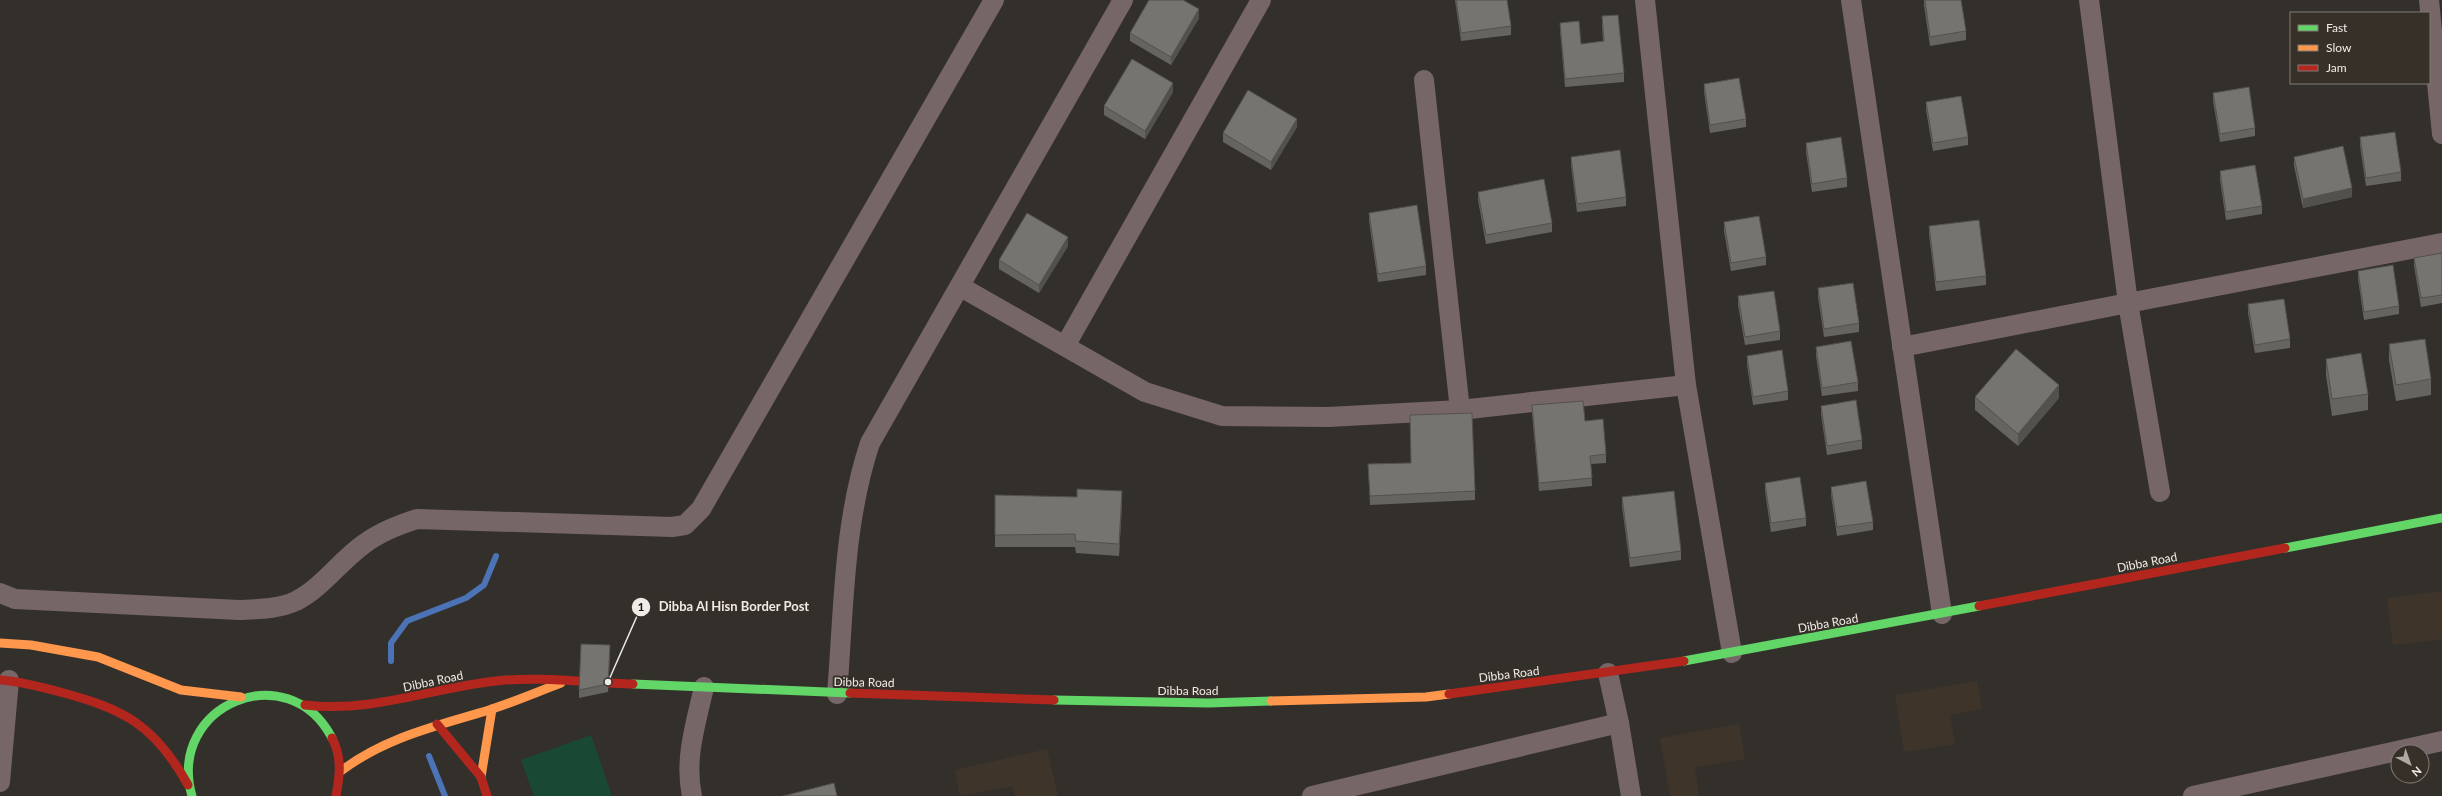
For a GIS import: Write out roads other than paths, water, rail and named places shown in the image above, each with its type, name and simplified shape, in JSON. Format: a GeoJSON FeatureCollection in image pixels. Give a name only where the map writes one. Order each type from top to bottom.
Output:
{"type":"FeatureCollection","features":[{"type":"Feature","properties":{"kind":"main road","name":"Dibba Road"},"geometry":{"type":"LineString","coordinates":[[305,705],[325,709],[360,708],[486,682],[535,678],[566,682],[837,694],[1101,702],[1208,703],[1426,697],[1608,673],[1732,653],[2442,518]]}},
{"type":"Feature","properties":{"kind":"main road"},"geometry":{"type":"LineString","coordinates":[[0,635],[31,645]]}},
{"type":"Feature","properties":{"kind":"main road"},"geometry":{"type":"LineString","coordinates":[[0,643],[31,645],[98,657],[181,690],[241,697],[263,694],[285,696],[305,705],[324,723],[337,745],[341,771],[336,796]]}},
{"type":"Feature","properties":{"kind":"main road"},"geometry":{"type":"LineString","coordinates":[[4,680],[98,702],[126,714],[162,745],[173,758],[190,792]]}},
{"type":"Feature","properties":{"kind":"main road"},"geometry":{"type":"LineString","coordinates":[[481,777],[490,702],[486,682]]}},
{"type":"Feature","properties":{"kind":"main road","name":"Dibba Road"},"geometry":{"type":"LineString","coordinates":[[341,771],[377,746],[437,724],[490,702],[566,682]]}},
{"type":"Feature","properties":{"kind":"main road"},"geometry":{"type":"LineString","coordinates":[[190,792],[187,765],[192,743],[204,723],[220,708],[241,697]]}},
{"type":"Feature","properties":{"kind":"main road"},"geometry":{"type":"LineString","coordinates":[[437,724],[481,777],[487,796]]}},
{"type":"Feature","properties":{"kind":"street"},"geometry":{"type":"LineString","coordinates":[[0,592],[15,599],[239,610],[281,607],[309,593],[363,544],[381,533],[417,519],[672,527],[685,524],[701,509],[994,0]]}},
{"type":"Feature","properties":{"kind":"street"},"geometry":{"type":"LineString","coordinates":[[837,694],[850,517],[858,478],[870,442],[961,287],[1123,0]]}},
{"type":"Feature","properties":{"kind":"street"},"geometry":{"type":"LineString","coordinates":[[1065,346],[1261,0]]}},
{"type":"Feature","properties":{"kind":"street"},"geometry":{"type":"LineString","coordinates":[[1645,0],[1686,385],[1732,653]]}},
{"type":"Feature","properties":{"kind":"street"},"geometry":{"type":"LineString","coordinates":[[1851,0],[1942,614]]}},
{"type":"Feature","properties":{"kind":"street"},"geometry":{"type":"LineString","coordinates":[[2089,0],[2128,303],[2160,492]]}},
{"type":"Feature","properties":{"kind":"street"},"geometry":{"type":"LineString","coordinates":[[2429,0],[2442,134]]}},
{"type":"Feature","properties":{"kind":"street"},"geometry":{"type":"LineString","coordinates":[[1424,80],[1460,410]]}},
{"type":"Feature","properties":{"kind":"street"},"geometry":{"type":"LineString","coordinates":[[1902,347],[2442,243]]}},
{"type":"Feature","properties":{"kind":"street"},"geometry":{"type":"LineString","coordinates":[[961,287],[1144,392],[1222,416],[1328,417],[1460,410],[1686,385]]}},
{"type":"Feature","properties":{"kind":"street"},"geometry":{"type":"LineString","coordinates":[[1608,673],[1619,723],[1631,796]]}},
{"type":"Feature","properties":{"kind":"street"},"geometry":{"type":"LineString","coordinates":[[0,782],[4,680]]}},
{"type":"Feature","properties":{"kind":"street"},"geometry":{"type":"LineString","coordinates":[[692,796],[688,779],[689,757],[704,687]]}},
{"type":"Feature","properties":{"kind":"street"},"geometry":{"type":"LineString","coordinates":[[1312,796],[1619,723]]}},
{"type":"Feature","properties":{"kind":"street"},"geometry":{"type":"LineString","coordinates":[[2193,796],[2442,741]]}},
{"type":"Feature","properties":{"kind":"waterway"},"geometry":{"type":"LineString","coordinates":[[391,661],[391,643],[407,621],[466,598],[484,585],[496,556]]}},
{"type":"Feature","properties":{"kind":"waterway"},"geometry":{"type":"LineString","coordinates":[[429,756],[445,796]]}},
{"type":"Feature","properties":{"kind":"place","name":"Dibba Al Hisn Border Post"},"geometry":{"type":"Point","coordinates":[608,682]}}]}
